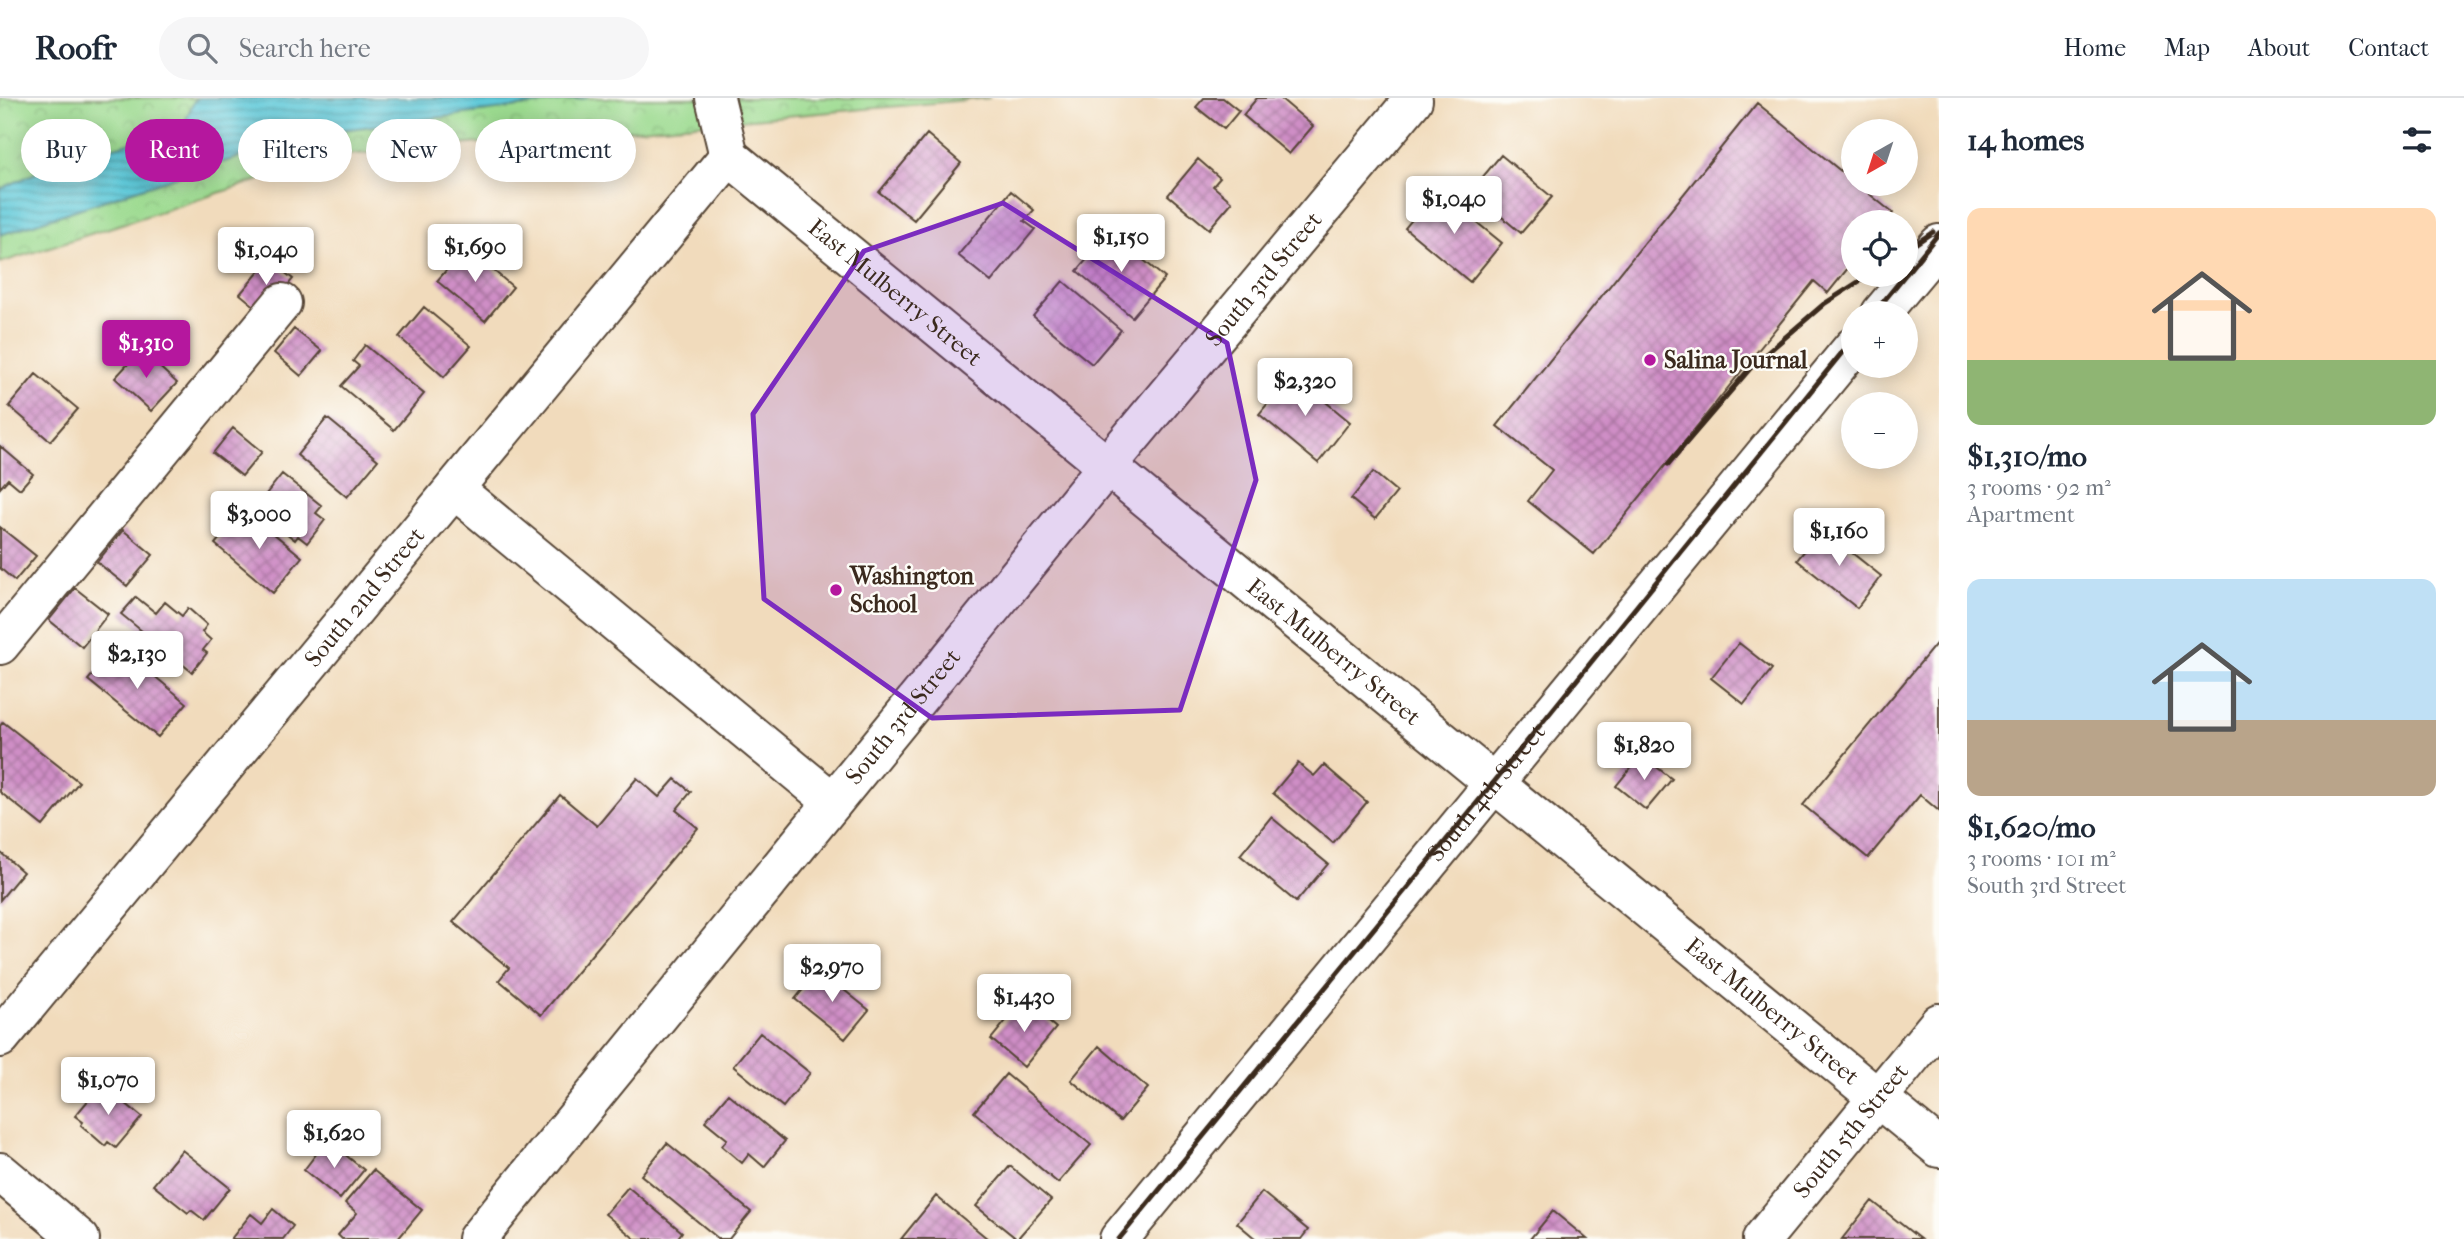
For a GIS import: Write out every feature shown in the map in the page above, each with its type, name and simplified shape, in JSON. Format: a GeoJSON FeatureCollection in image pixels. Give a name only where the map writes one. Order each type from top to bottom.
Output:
{"type":"FeatureCollection","features":[{"type":"Feature","properties":{"kind":"street"},"geometry":{"type":"LineString","coordinates":[[715,98],[727,146]]}},
{"type":"Feature","properties":{"kind":"street","name":"South 3rd Street"},"geometry":{"type":"LineString","coordinates":[[477,1239],[1108,465],[1413,100]]}},
{"type":"Feature","properties":{"kind":"street","name":"East Mulberry Street"},"geometry":{"type":"LineString","coordinates":[[727,146],[1108,465],[1939,1147]]}},
{"type":"Feature","properties":{"kind":"street","name":"South 2nd Street"},"geometry":{"type":"LineString","coordinates":[[0,1038],[454,489],[727,146]]}},
{"type":"Feature","properties":{"kind":"street"},"geometry":{"type":"LineString","coordinates":[[1891,301],[1939,244]]}},
{"type":"Feature","properties":{"kind":"street"},"geometry":{"type":"LineString","coordinates":[[0,645],[282,303]]}},
{"type":"Feature","properties":{"kind":"street","name":"South 4th Street"},"geometry":{"type":"LineString","coordinates":[[1119,1239],[1841,362]]}},
{"type":"Feature","properties":{"kind":"street"},"geometry":{"type":"LineString","coordinates":[[454,489],[833,802]]}},
{"type":"Feature","properties":{"kind":"street","name":"South 5th Street"},"geometry":{"type":"LineString","coordinates":[[1762,1239],[1939,1023]]}},
{"type":"Feature","properties":{"kind":"street"},"geometry":{"type":"LineString","coordinates":[[0,1172],[80,1239]]}},
{"type":"Feature","properties":{"kind":"highlighted area"},"geometry":{"type":"Polygon","coordinates":[[[1003,203],[1227,343],[1256,480],[1180,710],[932,718],[764,599],[753,414],[864,251],[1003,203]]]}},
{"type":"Feature","properties":{"kind":"green space"},"geometry":{"type":"Polygon","coordinates":[[[0,98],[990,98],[636,129],[636,119],[475,119],[475,144],[461,145],[461,119],[366,119],[366,153],[352,154],[352,119],[238,119],[238,182],[253,182],[0,263],[0,98]]]}},
{"type":"Feature","properties":{"kind":"water"},"geometry":{"type":"Polygon","coordinates":[[[199,98],[588,98],[427,119],[366,119],[366,127],[352,129],[352,119],[238,119],[238,158],[224,162],[224,119],[186,119],[194,101],[199,98]]]}},
{"type":"Feature","properties":{"kind":"water"},"geometry":{"type":"Polygon","coordinates":[[[125,144],[125,182],[160,182],[0,235],[0,189],[21,180],[21,182],[111,182],[111,148],[125,144]]]}},
{"type":"Feature","properties":{"kind":"building"},"geometry":{"type":"Polygon","coordinates":[[[1204,98],[1223,98],[1239,111],[1224,129],[1196,107],[1204,98]]]}},
{"type":"Feature","properties":{"kind":"building"},"geometry":{"type":"Polygon","coordinates":[[[1257,98],[1280,98],[1313,126],[1289,154],[1243,115],[1257,98]]]}},
{"type":"Feature","properties":{"kind":"building","name":"Salina Journal"},"geometry":{"type":"Polygon","coordinates":[[[1757,103],[1841,171],[1841,196],[1872,196],[1889,210],[1841,210],[1841,277],[1828,293],[1814,281],[1594,554],[1528,501],[1552,470],[1497,426],[1757,103]]]}},
{"type":"Feature","properties":{"kind":"building"},"geometry":{"type":"Polygon","coordinates":[[[927,134],[961,163],[914,220],[879,192],[927,134]]]}},
{"type":"Feature","properties":{"kind":"building"},"geometry":{"type":"Polygon","coordinates":[[[1501,155],[1552,197],[1521,233],[1471,191],[1501,155]]]}},
{"type":"Feature","properties":{"kind":"building"},"geometry":{"type":"Polygon","coordinates":[[[1198,159],[1220,178],[1213,186],[1232,202],[1209,229],[1168,195],[1198,159]]]}},
{"type":"Feature","properties":{"kind":"building"},"geometry":{"type":"Polygon","coordinates":[[[1437,190],[1502,243],[1470,282],[1405,228],[1437,190]]]}},
{"type":"Feature","properties":{"kind":"building"},"geometry":{"type":"Polygon","coordinates":[[[1011,191],[1034,210],[1024,221],[1035,229],[991,282],[958,255],[1011,191]]]}},
{"type":"Feature","properties":{"kind":"building"},"geometry":{"type":"Polygon","coordinates":[[[1110,232],[1165,278],[1132,317],[1077,271],[1110,232]]]}},
{"type":"Feature","properties":{"kind":"building"},"geometry":{"type":"Polygon","coordinates":[[[466,247],[513,287],[485,321],[437,281],[466,247]]]}},
{"type":"Feature","properties":{"kind":"building"},"geometry":{"type":"Polygon","coordinates":[[[269,260],[293,279],[264,314],[240,294],[269,260]]]}},
{"type":"Feature","properties":{"kind":"building"},"geometry":{"type":"Polygon","coordinates":[[[1063,281],[1121,330],[1092,364],[1033,316],[1063,281]]]}},
{"type":"Feature","properties":{"kind":"building"},"geometry":{"type":"Polygon","coordinates":[[[424,307],[471,346],[444,377],[399,337],[424,307]]]}},
{"type":"Feature","properties":{"kind":"building"},"geometry":{"type":"Polygon","coordinates":[[[294,329],[322,351],[301,376],[274,353],[294,329]]]}},
{"type":"Feature","properties":{"kind":"building"},"geometry":{"type":"Polygon","coordinates":[[[365,345],[424,394],[394,430],[341,386],[359,366],[353,361],[365,345]]]}},
{"type":"Feature","properties":{"kind":"building"},"geometry":{"type":"Polygon","coordinates":[[[141,350],[177,383],[151,411],[115,378],[141,350]]]}},
{"type":"Feature","properties":{"kind":"building"},"geometry":{"type":"Polygon","coordinates":[[[36,374],[78,409],[50,441],[9,406],[36,374]]]}},
{"type":"Feature","properties":{"kind":"building"},"geometry":{"type":"Polygon","coordinates":[[[1292,374],[1350,422],[1318,463],[1259,414],[1292,374]]]}},
{"type":"Feature","properties":{"kind":"building"},"geometry":{"type":"Polygon","coordinates":[[[327,418],[378,460],[347,497],[297,455],[327,418]]]}},
{"type":"Feature","properties":{"kind":"building"},"geometry":{"type":"Polygon","coordinates":[[[233,428],[262,452],[242,476],[213,453],[233,428]]]}},
{"type":"Feature","properties":{"kind":"building"},"geometry":{"type":"Polygon","coordinates":[[[0,446],[33,474],[20,489],[8,479],[0,488],[0,446]]]}},
{"type":"Feature","properties":{"kind":"building"},"geometry":{"type":"Polygon","coordinates":[[[1373,472],[1397,492],[1375,519],[1351,499],[1373,472]]]}},
{"type":"Feature","properties":{"kind":"building"},"geometry":{"type":"Polygon","coordinates":[[[282,474],[322,506],[316,513],[325,520],[307,543],[298,536],[295,540],[255,508],[282,474]]]}},
{"type":"Feature","properties":{"kind":"building"},"geometry":{"type":"Polygon","coordinates":[[[244,509],[302,557],[273,593],[215,544],[244,509]]]}},
{"type":"Feature","properties":{"kind":"building"},"geometry":{"type":"Polygon","coordinates":[[[0,527],[36,556],[15,581],[0,568],[0,527]]]}},
{"type":"Feature","properties":{"kind":"building"},"geometry":{"type":"Polygon","coordinates":[[[1822,529],[1881,576],[1857,608],[1797,560],[1822,529]]]}},
{"type":"Feature","properties":{"kind":"building"},"geometry":{"type":"Polygon","coordinates":[[[123,530],[153,555],[127,586],[97,562],[123,530]]]}},
{"type":"Feature","properties":{"kind":"building"},"geometry":{"type":"Polygon","coordinates":[[[75,588],[108,614],[82,647],[49,620],[75,588]]]}},
{"type":"Feature","properties":{"kind":"building"},"geometry":{"type":"Polygon","coordinates":[[[136,597],[156,613],[165,602],[182,616],[188,608],[207,625],[202,632],[211,640],[203,650],[207,653],[192,672],[121,614],[136,597]]]}},
{"type":"Feature","properties":{"kind":"building"},"geometry":{"type":"Polygon","coordinates":[[[1939,640],[1939,811],[1920,795],[1868,858],[1803,805],[1939,640]]]}},
{"type":"Feature","properties":{"kind":"building"},"geometry":{"type":"Polygon","coordinates":[[[1739,643],[1772,669],[1744,704],[1711,678],[1739,643]]]}},
{"type":"Feature","properties":{"kind":"building"},"geometry":{"type":"Polygon","coordinates":[[[117,645],[187,703],[158,737],[88,680],[117,645]]]}},
{"type":"Feature","properties":{"kind":"building"},"geometry":{"type":"Polygon","coordinates":[[[3,722],[79,782],[43,826],[0,792],[0,726],[3,722]]]}},
{"type":"Feature","properties":{"kind":"building"},"geometry":{"type":"Polygon","coordinates":[[[1641,755],[1672,779],[1646,810],[1616,786],[1641,755]]]}},
{"type":"Feature","properties":{"kind":"building"},"geometry":{"type":"Polygon","coordinates":[[[1298,763],[1314,776],[1324,765],[1367,802],[1333,843],[1273,793],[1298,763]]]}},
{"type":"Feature","properties":{"kind":"building"},"geometry":{"type":"Polygon","coordinates":[[[637,778],[659,797],[675,779],[691,792],[676,810],[698,828],[541,1015],[499,980],[509,968],[453,922],[560,795],[597,826],[637,778]]]}},
{"type":"Feature","properties":{"kind":"building"},"geometry":{"type":"Polygon","coordinates":[[[1271,817],[1328,864],[1296,902],[1240,855],[1271,817]]]}},
{"type":"Feature","properties":{"kind":"building"},"geometry":{"type":"Polygon","coordinates":[[[0,852],[23,872],[0,900],[0,852]]]}},
{"type":"Feature","properties":{"kind":"building"},"geometry":{"type":"Polygon","coordinates":[[[819,970],[869,1010],[845,1039],[795,999],[819,970]]]}},
{"type":"Feature","properties":{"kind":"building"},"geometry":{"type":"Polygon","coordinates":[[[1023,1000],[1056,1028],[1024,1067],[991,1039],[1023,1000]]]}},
{"type":"Feature","properties":{"kind":"building"},"geometry":{"type":"Polygon","coordinates":[[[760,1033],[810,1073],[783,1107],[733,1066],[760,1033]]]}},
{"type":"Feature","properties":{"kind":"building"},"geometry":{"type":"Polygon","coordinates":[[[1099,1046],[1148,1088],[1120,1121],[1071,1080],[1099,1046]]]}},
{"type":"Feature","properties":{"kind":"building"},"geometry":{"type":"Polygon","coordinates":[[[1006,1074],[1091,1145],[1058,1183],[974,1112],[1006,1074]]]}},
{"type":"Feature","properties":{"kind":"building"},"geometry":{"type":"Polygon","coordinates":[[[102,1084],[142,1117],[116,1148],[108,1142],[105,1146],[81,1125],[83,1122],[75,1116],[102,1084]]]}},
{"type":"Feature","properties":{"kind":"building"},"geometry":{"type":"Polygon","coordinates":[[[728,1094],[785,1141],[764,1167],[749,1154],[742,1163],[722,1146],[727,1139],[705,1121],[728,1094]]]}},
{"type":"Feature","properties":{"kind":"building"},"geometry":{"type":"Polygon","coordinates":[[[327,1140],[364,1170],[340,1199],[304,1170],[327,1140]]]}},
{"type":"Feature","properties":{"kind":"building"},"geometry":{"type":"Polygon","coordinates":[[[667,1143],[751,1212],[729,1239],[719,1239],[641,1175],[667,1143]]]}},
{"type":"Feature","properties":{"kind":"building"},"geometry":{"type":"Polygon","coordinates":[[[182,1150],[230,1188],[204,1220],[191,1210],[188,1213],[153,1185],[182,1150]]]}},
{"type":"Feature","properties":{"kind":"building"},"geometry":{"type":"Polygon","coordinates":[[[1010,1166],[1051,1200],[1017,1239],[976,1206],[1010,1166]]]}},
{"type":"Feature","properties":{"kind":"building"},"geometry":{"type":"Polygon","coordinates":[[[373,1170],[422,1210],[398,1239],[342,1239],[338,1235],[357,1213],[345,1203],[373,1170]]]}},
{"type":"Feature","properties":{"kind":"building"},"geometry":{"type":"Polygon","coordinates":[[[628,1187],[682,1232],[677,1239],[635,1239],[605,1214],[628,1187]]]}},
{"type":"Feature","properties":{"kind":"building"},"geometry":{"type":"Polygon","coordinates":[[[1262,1192],[1308,1230],[1301,1239],[1256,1239],[1237,1223],[1262,1192]]]}},
{"type":"Feature","properties":{"kind":"building"},"geometry":{"type":"Polygon","coordinates":[[[936,1196],[988,1239],[901,1239],[936,1196]]]}},
{"type":"Feature","properties":{"kind":"building"},"geometry":{"type":"Polygon","coordinates":[[[1872,1201],[1920,1239],[1842,1239],[1872,1201]]]}},
{"type":"Feature","properties":{"kind":"building"},"geometry":{"type":"Polygon","coordinates":[[[273,1209],[293,1226],[283,1239],[231,1239],[251,1214],[262,1223],[273,1209]]]}},
{"type":"Feature","properties":{"kind":"building"},"geometry":{"type":"Polygon","coordinates":[[[1553,1211],[1587,1239],[1530,1239],[1553,1211]]]}},
{"type":"Feature","properties":{"kind":"railway"},"geometry":{"type":"LineString","coordinates":[[1918,242],[1933,232]]}},
{"type":"Feature","properties":{"kind":"railway"},"geometry":{"type":"LineString","coordinates":[[1918,259],[1939,233]]}},
{"type":"Feature","properties":{"kind":"railway"},"geometry":{"type":"LineString","coordinates":[[1668,464],[1753,365],[1824,304],[1850,287]]}},
{"type":"Feature","properties":{"kind":"railway"},"geometry":{"type":"LineString","coordinates":[[1884,301],[1895,287]]}},
{"type":"Feature","properties":{"kind":"railway"},"geometry":{"type":"LineString","coordinates":[[1119,1239],[1841,354]]}},
{"type":"Feature","properties":{"kind":"place","name":"Salina Journal"},"geometry":{"type":"Point","coordinates":[1650,360]}},
{"type":"Feature","properties":{"kind":"place","name":"Washington School"},"geometry":{"type":"Point","coordinates":[836,590]}}]}
